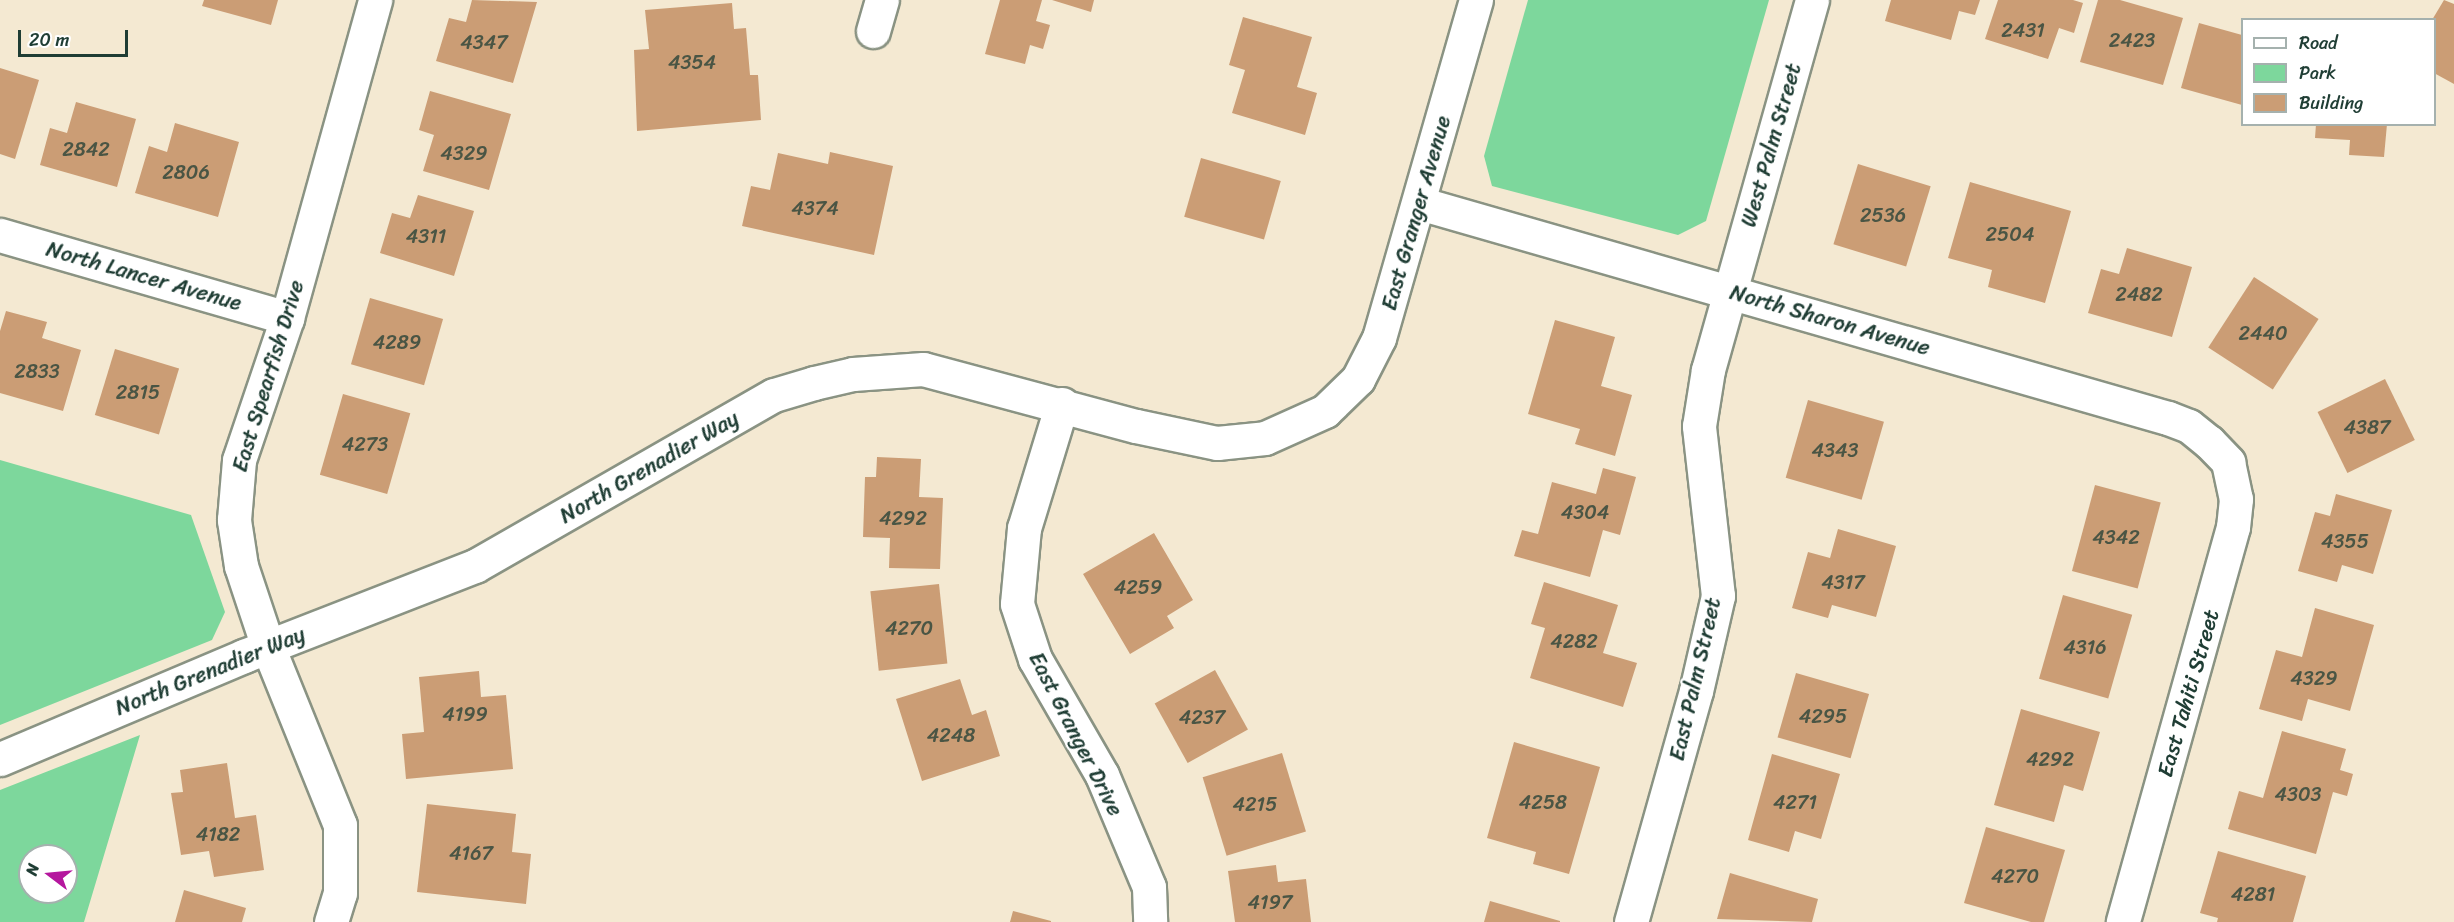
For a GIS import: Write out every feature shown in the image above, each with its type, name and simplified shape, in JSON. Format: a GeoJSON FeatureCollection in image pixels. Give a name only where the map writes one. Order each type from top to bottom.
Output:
{"type":"FeatureCollection","features":[{"type":"Feature","properties":{"kind":"street","name":"East Spearfish Drive"},"geometry":{"type":"LineString","coordinates":[[332,922],[340,893],[340,825],[268,647],[241,566],[234,520],[239,459],[287,318],[375,0]]}},
{"type":"Feature","properties":{"kind":"street"},"geometry":{"type":"LineString","coordinates":[[873,31],[882,0]]}},
{"type":"Feature","properties":{"kind":"street","name":"East Granger Avenue"},"geometry":{"type":"LineString","coordinates":[[1325,411],[1358,378],[1379,338],[1476,0]]}},
{"type":"Feature","properties":{"kind":"street","name":"West Palm Street"},"geometry":{"type":"LineString","coordinates":[[1730,291],[1812,0]]}},
{"type":"Feature","properties":{"kind":"street","name":"North Sharon Avenue"},"geometry":{"type":"LineString","coordinates":[[1419,203],[2168,418],[2188,426],[2228,462]]}},
{"type":"Feature","properties":{"kind":"street","name":"North Lancer Avenue"},"geometry":{"type":"LineString","coordinates":[[0,235],[287,318]]}},
{"type":"Feature","properties":{"kind":"street","name":"East Palm Street"},"geometry":{"type":"LineString","coordinates":[[1631,922],[1696,691],[1718,596],[1699,426],[1708,370],[1730,291]]}},
{"type":"Feature","properties":{"kind":"street","name":"North Grenadier Way"},"geometry":{"type":"LineString","coordinates":[[0,759],[268,647],[475,566],[774,395],[814,383],[853,374],[923,369],[1062,404],[1136,426],[1217,443],[1265,438],[1325,411]]}},
{"type":"Feature","properties":{"kind":"street","name":"East Granger Drive"},"geometry":{"type":"LineString","coordinates":[[1062,404],[1024,528],[1017,604],[1035,659],[1111,795],[1149,887],[1150,922]]}},
{"type":"Feature","properties":{"kind":"street","name":"East Tahiti Street"},"geometry":{"type":"LineString","coordinates":[[2123,922],[2233,527],[2236,499],[2228,462]]}},
{"type":"Feature","properties":{"kind":"green space"},"geometry":{"type":"Polygon","coordinates":[[[1528,0],[1769,0],[1706,221],[1678,235],[1492,186],[1484,156],[1528,0]]]}},
{"type":"Feature","properties":{"kind":"green space"},"geometry":{"type":"Polygon","coordinates":[[[0,460],[191,515],[225,612],[212,640],[0,725],[0,460]]]}},
{"type":"Feature","properties":{"kind":"green space"},"geometry":{"type":"Polygon","coordinates":[[[140,735],[84,922],[0,922],[0,790],[140,735]]]}},
{"type":"Feature","properties":{"kind":"building"},"geometry":{"type":"Polygon","coordinates":[[[204,0],[278,0],[271,25],[202,6],[204,0]]]}},
{"type":"Feature","properties":{"kind":"building"},"geometry":{"type":"Polygon","coordinates":[[[472,0],[537,2],[513,83],[436,61],[449,18],[466,22],[472,0]]]}},
{"type":"Feature","properties":{"kind":"building"},"geometry":{"type":"Polygon","coordinates":[[[1000,0],[1042,0],[1036,21],[1050,25],[1043,49],[1030,45],[1025,64],[985,54],[1000,0]]]}},
{"type":"Feature","properties":{"kind":"building"},"geometry":{"type":"Polygon","coordinates":[[[1052,0],[1094,0],[1091,12],[1052,0]]]}},
{"type":"Feature","properties":{"kind":"building"},"geometry":{"type":"Polygon","coordinates":[[[1891,0],[1980,0],[1975,15],[1959,11],[1951,40],[1885,21],[1891,0]]]}},
{"type":"Feature","properties":{"kind":"building"},"geometry":{"type":"Polygon","coordinates":[[[1998,0],[2073,0],[2083,3],[2074,33],[2059,28],[2048,59],[1985,39],[1998,0]]]}},
{"type":"Feature","properties":{"kind":"building"},"geometry":{"type":"Polygon","coordinates":[[[2098,0],[2120,0],[2183,18],[2163,85],[2080,62],[2098,0]]]}},
{"type":"Feature","properties":{"kind":"building"},"geometry":{"type":"Polygon","coordinates":[[[2444,0],[2454,4],[2454,84],[2436,74],[2436,18],[2433,18],[2444,0]]]}},
{"type":"Feature","properties":{"kind":"building"},"geometry":{"type":"Polygon","coordinates":[[[732,3],[734,29],[746,28],[750,75],[758,75],[761,120],[637,131],[634,50],[649,49],[645,10],[732,3]]]}},
{"type":"Feature","properties":{"kind":"building"},"geometry":{"type":"Polygon","coordinates":[[[1243,17],[1312,37],[1297,87],[1317,93],[1305,135],[1232,113],[1245,70],[1229,65],[1243,17]]]}},
{"type":"Feature","properties":{"kind":"building"},"geometry":{"type":"Polygon","coordinates":[[[2199,23],[2241,35],[2241,105],[2181,88],[2199,23]]]}},
{"type":"Feature","properties":{"kind":"building"},"geometry":{"type":"Polygon","coordinates":[[[0,68],[39,80],[15,159],[0,154],[0,68]]]}},
{"type":"Feature","properties":{"kind":"building"},"geometry":{"type":"Polygon","coordinates":[[[430,91],[511,114],[489,190],[423,171],[434,135],[419,130],[430,91]]]}},
{"type":"Feature","properties":{"kind":"building"},"geometry":{"type":"Polygon","coordinates":[[[76,102],[136,119],[117,187],[40,165],[50,128],[67,133],[76,102]]]}},
{"type":"Feature","properties":{"kind":"building"},"geometry":{"type":"Polygon","coordinates":[[[175,123],[239,142],[218,217],[135,193],[149,146],[167,152],[175,123]]]}},
{"type":"Feature","properties":{"kind":"building"},"geometry":{"type":"Polygon","coordinates":[[[2316,126],[2387,126],[2384,157],[2349,155],[2350,140],[2315,138],[2316,126]]]}},
{"type":"Feature","properties":{"kind":"building"},"geometry":{"type":"Polygon","coordinates":[[[830,152],[893,166],[874,255],[742,226],[751,186],[770,190],[778,153],[828,164],[830,152]]]}},
{"type":"Feature","properties":{"kind":"building"},"geometry":{"type":"Polygon","coordinates":[[[1201,158],[1281,181],[1264,240],[1184,217],[1201,158]]]}},
{"type":"Feature","properties":{"kind":"building"},"geometry":{"type":"Polygon","coordinates":[[[1858,164],[1931,186],[1906,267],[1833,244],[1858,164]]]}},
{"type":"Feature","properties":{"kind":"building"},"geometry":{"type":"Polygon","coordinates":[[[1970,182],[2071,211],[2045,303],[1988,287],[1992,270],[1948,258],[1970,182]]]}},
{"type":"Feature","properties":{"kind":"building"},"geometry":{"type":"Polygon","coordinates":[[[418,195],[474,211],[454,276],[380,253],[392,213],[410,218],[418,195]]]}},
{"type":"Feature","properties":{"kind":"building"},"geometry":{"type":"Polygon","coordinates":[[[2127,248],[2192,267],[2172,337],[2088,313],[2101,269],[2119,274],[2127,248]]]}},
{"type":"Feature","properties":{"kind":"building"},"geometry":{"type":"Polygon","coordinates":[[[2254,277],[2319,319],[2273,389],[2208,347],[2254,277]]]}},
{"type":"Feature","properties":{"kind":"building"},"geometry":{"type":"Polygon","coordinates":[[[370,298],[443,319],[424,385],[351,364],[370,298]]]}},
{"type":"Feature","properties":{"kind":"building"},"geometry":{"type":"Polygon","coordinates":[[[6,311],[47,322],[42,338],[81,350],[63,411],[0,393],[0,331],[6,311]]]}},
{"type":"Feature","properties":{"kind":"building"},"geometry":{"type":"Polygon","coordinates":[[[1555,320],[1615,337],[1601,386],[1632,395],[1615,456],[1575,444],[1580,429],[1528,414],[1555,320]]]}},
{"type":"Feature","properties":{"kind":"building"},"geometry":{"type":"Polygon","coordinates":[[[115,349],[179,369],[159,435],[95,415],[115,349]]]}},
{"type":"Feature","properties":{"kind":"building"},"geometry":{"type":"Polygon","coordinates":[[[2385,379],[2415,440],[2347,473],[2318,412],[2385,379]]]}},
{"type":"Feature","properties":{"kind":"building"},"geometry":{"type":"Polygon","coordinates":[[[343,394],[410,413],[387,494],[320,475],[343,394]]]}},
{"type":"Feature","properties":{"kind":"building"},"geometry":{"type":"Polygon","coordinates":[[[1808,400],[1884,422],[1862,500],[1786,478],[1808,400]]]}},
{"type":"Feature","properties":{"kind":"building"},"geometry":{"type":"Polygon","coordinates":[[[877,457],[921,459],[919,497],[943,498],[940,569],[889,568],[890,538],[863,537],[865,477],[876,477],[877,457]]]}},
{"type":"Feature","properties":{"kind":"building"},"geometry":{"type":"Polygon","coordinates":[[[1603,468],[1636,477],[1620,535],[1603,530],[1590,577],[1514,556],[1522,530],[1538,534],[1552,482],[1596,494],[1603,468]]]}},
{"type":"Feature","properties":{"kind":"building"},"geometry":{"type":"Polygon","coordinates":[[[2095,485],[2161,503],[2138,589],[2072,571],[2095,485]]]}},
{"type":"Feature","properties":{"kind":"building"},"geometry":{"type":"Polygon","coordinates":[[[2336,494],[2392,510],[2373,574],[2342,565],[2337,582],[2298,571],[2315,512],[2330,516],[2336,494]]]}},
{"type":"Feature","properties":{"kind":"building"},"geometry":{"type":"Polygon","coordinates":[[[1838,529],[1896,546],[1876,617],[1832,605],[1828,618],[1792,608],[1808,552],[1830,558],[1838,529]]]}},
{"type":"Feature","properties":{"kind":"building"},"geometry":{"type":"Polygon","coordinates":[[[1154,533],[1193,600],[1167,616],[1174,628],[1130,654],[1083,574],[1154,533]]]}},
{"type":"Feature","properties":{"kind":"building"},"geometry":{"type":"Polygon","coordinates":[[[1544,582],[1618,605],[1603,653],[1637,663],[1623,707],[1530,678],[1545,628],[1531,624],[1544,582]]]}},
{"type":"Feature","properties":{"kind":"building"},"geometry":{"type":"Polygon","coordinates":[[[939,584],[947,664],[879,671],[870,591],[939,584]]]}},
{"type":"Feature","properties":{"kind":"building"},"geometry":{"type":"Polygon","coordinates":[[[2063,595],[2132,615],[2108,698],[2039,679],[2063,595]]]}},
{"type":"Feature","properties":{"kind":"building"},"geometry":{"type":"Polygon","coordinates":[[[2315,608],[2374,625],[2350,711],[2308,699],[2302,721],[2259,709],[2276,650],[2302,657],[2315,608]]]}},
{"type":"Feature","properties":{"kind":"building"},"geometry":{"type":"Polygon","coordinates":[[[1215,670],[1248,729],[1188,763],[1155,703],[1215,670]]]}},
{"type":"Feature","properties":{"kind":"building"},"geometry":{"type":"Polygon","coordinates":[[[479,671],[481,697],[506,695],[513,769],[406,779],[402,734],[424,732],[419,677],[479,671]]]}},
{"type":"Feature","properties":{"kind":"building"},"geometry":{"type":"Polygon","coordinates":[[[1796,673],[1869,694],[1851,758],[1778,737],[1796,673]]]}},
{"type":"Feature","properties":{"kind":"building"},"geometry":{"type":"Polygon","coordinates":[[[960,679],[972,715],[986,710],[1000,756],[922,781],[896,699],[960,679]]]}},
{"type":"Feature","properties":{"kind":"building"},"geometry":{"type":"Polygon","coordinates":[[[2021,709],[2100,732],[2083,791],[2064,785],[2054,822],[1994,805],[2021,709]]]}},
{"type":"Feature","properties":{"kind":"building"},"geometry":{"type":"Polygon","coordinates":[[[2282,731],[2346,749],[2340,770],[2353,774],[2347,796],[2333,792],[2316,854],[2228,829],[2239,791],[2263,798],[2282,731]]]}},
{"type":"Feature","properties":{"kind":"building"},"geometry":{"type":"Polygon","coordinates":[[[1514,742],[1600,767],[1569,874],[1533,864],[1536,852],[1487,838],[1514,742]]]}},
{"type":"Feature","properties":{"kind":"building"},"geometry":{"type":"Polygon","coordinates":[[[1282,753],[1306,831],[1227,856],[1203,777],[1282,753]]]}},
{"type":"Feature","properties":{"kind":"building"},"geometry":{"type":"Polygon","coordinates":[[[1772,754],[1840,774],[1821,839],[1795,831],[1789,852],[1748,840],[1772,754]]]}},
{"type":"Feature","properties":{"kind":"building"},"geometry":{"type":"Polygon","coordinates":[[[227,763],[235,818],[256,815],[264,870],[214,877],[209,851],[181,855],[171,793],[183,792],[180,770],[227,763]]]}},
{"type":"Feature","properties":{"kind":"building"},"geometry":{"type":"Polygon","coordinates":[[[427,804],[516,814],[512,852],[531,854],[526,904],[417,892],[427,804]]]}},
{"type":"Feature","properties":{"kind":"building"},"geometry":{"type":"Polygon","coordinates":[[[1986,827],[2065,850],[2044,922],[2031,922],[1964,903],[1986,827]]]}},
{"type":"Feature","properties":{"kind":"building"},"geometry":{"type":"Polygon","coordinates":[[[2218,851],[2306,876],[2293,922],[2217,922],[2218,918],[2200,913],[2218,851]]]}},
{"type":"Feature","properties":{"kind":"building"},"geometry":{"type":"Polygon","coordinates":[[[1276,865],[1278,882],[1306,879],[1311,922],[1235,922],[1228,871],[1276,865]]]}},
{"type":"Feature","properties":{"kind":"building"},"geometry":{"type":"Polygon","coordinates":[[[1730,873],[1818,899],[1812,922],[1717,919],[1730,873]]]}},
{"type":"Feature","properties":{"kind":"building"},"geometry":{"type":"Polygon","coordinates":[[[184,890],[246,908],[242,922],[175,922],[184,890]]]}},
{"type":"Feature","properties":{"kind":"building"},"geometry":{"type":"Polygon","coordinates":[[[1490,901],[1560,921],[1560,922],[1484,922],[1490,901]]]}},
{"type":"Feature","properties":{"kind":"building"},"geometry":{"type":"Polygon","coordinates":[[[1013,911],[1051,921],[1051,922],[1010,922],[1013,911]]]}}]}
